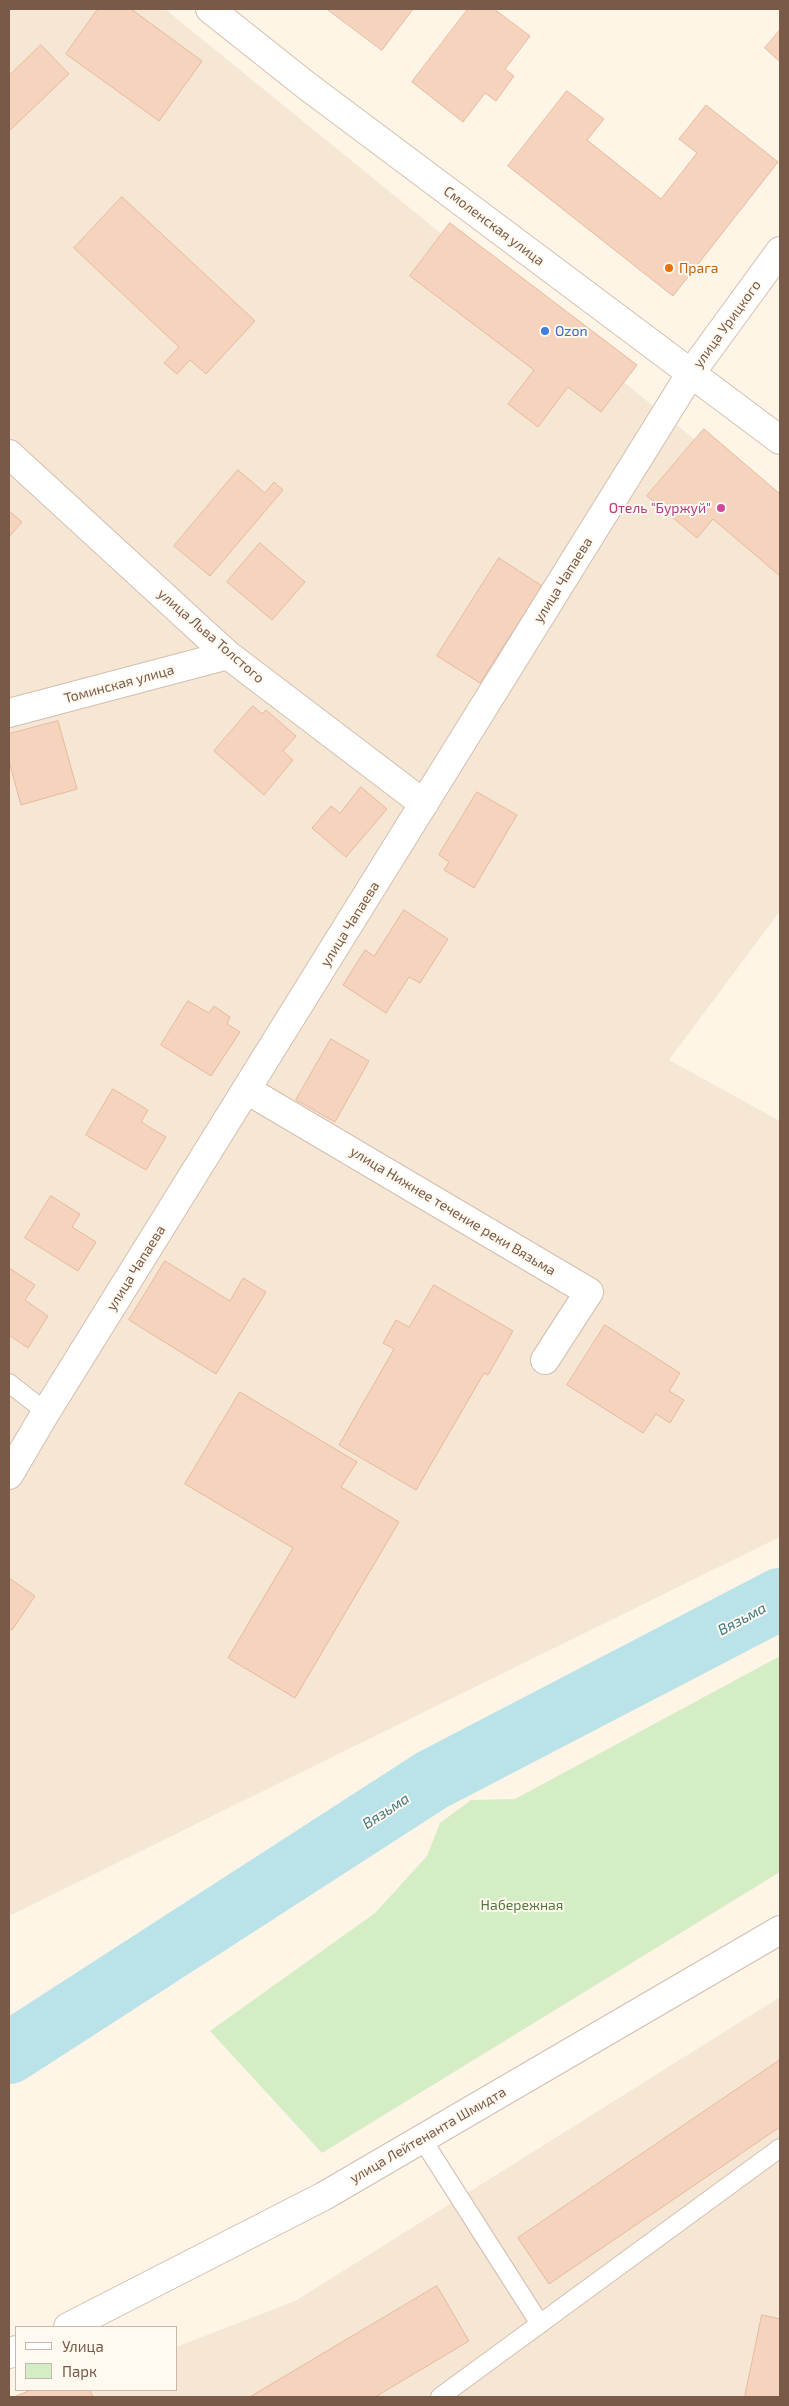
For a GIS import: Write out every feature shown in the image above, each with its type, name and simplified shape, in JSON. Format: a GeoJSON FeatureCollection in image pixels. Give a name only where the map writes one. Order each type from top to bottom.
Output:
{"type":"FeatureCollection","features":[{"type":"Feature","properties":{"kind":"street","name":"Смоленская улица"},"geometry":{"type":"LineString","coordinates":[[210,9],[315,92],[780,440]]}},
{"type":"Feature","properties":{"kind":"street","name":"улица Урицкого"},"geometry":{"type":"LineString","coordinates":[[691,373],[780,251]]}},
{"type":"Feature","properties":{"kind":"street","name":"улица Чапаева"},"geometry":{"type":"LineString","coordinates":[[9,1475],[46,1412],[691,373]]}},
{"type":"Feature","properties":{"kind":"street","name":"улица Льва Толстого"},"geometry":{"type":"LineString","coordinates":[[9,454],[228,655],[424,804]]}},
{"type":"Feature","properties":{"kind":"street","name":"Томинская улица"},"geometry":{"type":"LineString","coordinates":[[9,713],[228,655]]}},
{"type":"Feature","properties":{"kind":"street","name":"улица Нижнее течение реки Вязьма"},"geometry":{"type":"LineString","coordinates":[[247,1090],[589,1292],[545,1360]]}},
{"type":"Feature","properties":{"kind":"street","name":"улица Лейтенанта Шмидта"},"geometry":{"type":"LineString","coordinates":[[70,2326],[324,2196],[780,1930]]}},
{"type":"Feature","properties":{"kind":"lane"},"geometry":{"type":"LineString","coordinates":[[9,1383],[46,1412]]}},
{"type":"Feature","properties":{"kind":"lane"},"geometry":{"type":"LineString","coordinates":[[422,2138],[540,2324]]}},
{"type":"Feature","properties":{"kind":"lane"},"geometry":{"type":"LineString","coordinates":[[440,2397],[780,2148]]}},
{"type":"Feature","properties":{"kind":"shaded area"},"geometry":{"type":"Polygon","coordinates":[[[9,9],[165,9],[780,509],[780,911],[669,1060],[780,1121],[780,1537],[9,1916],[9,9]]]}},
{"type":"Feature","properties":{"kind":"shaded area"},"geometry":{"type":"Polygon","coordinates":[[[780,1997],[780,2397],[46,2397],[62,2391],[178,2391],[178,2346],[295,2301],[780,1997]]]}},
{"type":"Feature","properties":{"kind":"green space","name":"Набережная"},"geometry":{"type":"Polygon","coordinates":[[[780,1656],[780,1872],[322,2153],[210,2031],[375,1913],[427,1856],[440,1823],[471,1800],[515,1799],[780,1656]]]}},
{"type":"Feature","properties":{"kind":"building"},"geometry":{"type":"Polygon","coordinates":[[[98,9],[131,9],[202,61],[159,121],[66,54],[98,9]]]}},
{"type":"Feature","properties":{"kind":"building"},"geometry":{"type":"Polygon","coordinates":[[[327,9],[413,9],[382,50],[327,9]]]}},
{"type":"Feature","properties":{"kind":"building"},"geometry":{"type":"Polygon","coordinates":[[[468,9],[494,9],[530,36],[505,69],[514,76],[496,101],[485,93],[463,122],[412,82],[468,9]]]}},
{"type":"Feature","properties":{"kind":"building"},"geometry":{"type":"Polygon","coordinates":[[[780,30],[780,62],[765,48],[780,30]]]}},
{"type":"Feature","properties":{"kind":"building"},"geometry":{"type":"Polygon","coordinates":[[[41,45],[69,74],[9,131],[9,76],[41,45]]]}},
{"type":"Feature","properties":{"kind":"building"},"geometry":{"type":"Polygon","coordinates":[[[567,91],[604,119],[587,140],[661,199],[697,153],[679,139],[706,105],[778,162],[673,296],[508,166],[567,91]]]}},
{"type":"Feature","properties":{"kind":"building"},"geometry":{"type":"Polygon","coordinates":[[[122,197],[255,321],[206,374],[190,360],[177,374],[164,363],[179,347],[74,248],[122,197]]]}},
{"type":"Feature","properties":{"kind":"building"},"geometry":{"type":"Polygon","coordinates":[[[450,223],[637,365],[601,412],[568,387],[538,427],[508,404],[534,370],[410,276],[450,223]]]}},
{"type":"Feature","properties":{"kind":"building","name":"Отель \"Буржуй\""},"geometry":{"type":"Polygon","coordinates":[[[704,429],[780,494],[780,576],[713,519],[697,538],[647,496],[704,429]]]}},
{"type":"Feature","properties":{"kind":"building"},"geometry":{"type":"Polygon","coordinates":[[[238,470],[265,493],[274,482],[283,490],[210,576],[174,546],[238,470]]]}},
{"type":"Feature","properties":{"kind":"building"},"geometry":{"type":"Polygon","coordinates":[[[9,511],[22,522],[9,537],[9,511]]]}},
{"type":"Feature","properties":{"kind":"building"},"geometry":{"type":"Polygon","coordinates":[[[260,543],[305,582],[272,620],[227,582],[260,543]]]}},
{"type":"Feature","properties":{"kind":"building"},"geometry":{"type":"Polygon","coordinates":[[[499,558],[542,586],[480,683],[437,656],[499,558]]]}},
{"type":"Feature","properties":{"kind":"building"},"geometry":{"type":"Polygon","coordinates":[[[253,706],[262,714],[266,710],[296,736],[283,751],[293,760],[264,795],[214,751],[253,706]]]}},
{"type":"Feature","properties":{"kind":"building"},"geometry":{"type":"Polygon","coordinates":[[[58,721],[77,789],[21,805],[9,761],[9,734],[58,721]]]}},
{"type":"Feature","properties":{"kind":"building"},"geometry":{"type":"Polygon","coordinates":[[[361,787],[387,809],[346,857],[312,828],[331,806],[340,813],[361,787]]]}},
{"type":"Feature","properties":{"kind":"building"},"geometry":{"type":"Polygon","coordinates":[[[477,792],[517,815],[474,888],[444,870],[449,862],[439,855],[477,792]]]}},
{"type":"Feature","properties":{"kind":"building"},"geometry":{"type":"Polygon","coordinates":[[[404,910],[448,939],[420,983],[409,977],[386,1013],[343,985],[365,950],[374,956],[404,910]]]}},
{"type":"Feature","properties":{"kind":"building"},"geometry":{"type":"Polygon","coordinates":[[[188,1001],[209,1013],[214,1006],[230,1017],[227,1024],[240,1032],[211,1076],[161,1045],[188,1001]]]}},
{"type":"Feature","properties":{"kind":"building"},"geometry":{"type":"Polygon","coordinates":[[[331,1039],[369,1061],[335,1122],[296,1100],[331,1039]]]}},
{"type":"Feature","properties":{"kind":"building"},"geometry":{"type":"Polygon","coordinates":[[[113,1089],[148,1110],[141,1122],[166,1137],[146,1170],[86,1135],[113,1089]]]}},
{"type":"Feature","properties":{"kind":"building"},"geometry":{"type":"Polygon","coordinates":[[[51,1196],[80,1214],[72,1227],[96,1242],[78,1271],[25,1238],[51,1196]]]}},
{"type":"Feature","properties":{"kind":"building"},"geometry":{"type":"Polygon","coordinates":[[[165,1261],[230,1301],[243,1278],[266,1292],[216,1374],[129,1320],[165,1261]]]}},
{"type":"Feature","properties":{"kind":"building"},"geometry":{"type":"Polygon","coordinates":[[[9,1268],[35,1285],[25,1300],[48,1316],[28,1348],[9,1335],[9,1268]]]}},
{"type":"Feature","properties":{"kind":"building"},"geometry":{"type":"Polygon","coordinates":[[[434,1285],[513,1331],[488,1375],[484,1373],[416,1490],[339,1445],[394,1349],[383,1343],[396,1320],[409,1327],[434,1285]]]}},
{"type":"Feature","properties":{"kind":"building"},"geometry":{"type":"Polygon","coordinates":[[[605,1325],[680,1373],[669,1391],[684,1400],[670,1423],[656,1414],[643,1433],[567,1385],[605,1325]]]}},
{"type":"Feature","properties":{"kind":"building"},"geometry":{"type":"Polygon","coordinates":[[[240,1392],[357,1462],[341,1487],[399,1522],[295,1698],[228,1658],[293,1548],[185,1484],[240,1392]]]}},
{"type":"Feature","properties":{"kind":"building"},"geometry":{"type":"Polygon","coordinates":[[[9,1578],[35,1596],[12,1630],[9,1628],[9,1578]]]}},
{"type":"Feature","properties":{"kind":"building"},"geometry":{"type":"Polygon","coordinates":[[[780,2060],[780,2127],[549,2284],[518,2238],[780,2060]]]}},
{"type":"Feature","properties":{"kind":"building"},"geometry":{"type":"Polygon","coordinates":[[[437,2286],[469,2341],[375,2397],[250,2397],[437,2286]]]}},
{"type":"Feature","properties":{"kind":"building"},"geometry":{"type":"Polygon","coordinates":[[[762,2315],[780,2319],[780,2397],[745,2397],[762,2315]]]}},
{"type":"Feature","properties":{"kind":"building"},"geometry":{"type":"Polygon","coordinates":[[[29,2391],[90,2391],[93,2397],[14,2397],[29,2391]]]}},
{"type":"Feature","properties":{"kind":"waterway","name":"Вязьма"},"geometry":{"type":"LineString","coordinates":[[9,2053],[432,1780],[780,1599]]}},
{"type":"Feature","properties":{"kind":"place","name":"Прага"},"geometry":{"type":"Point","coordinates":[669,268]}},
{"type":"Feature","properties":{"kind":"place","name":"Ozon"},"geometry":{"type":"Point","coordinates":[545,331]}},
{"type":"Feature","properties":{"kind":"place","name":"Отель \"Буржуй\""},"geometry":{"type":"Point","coordinates":[721,508]}}]}
